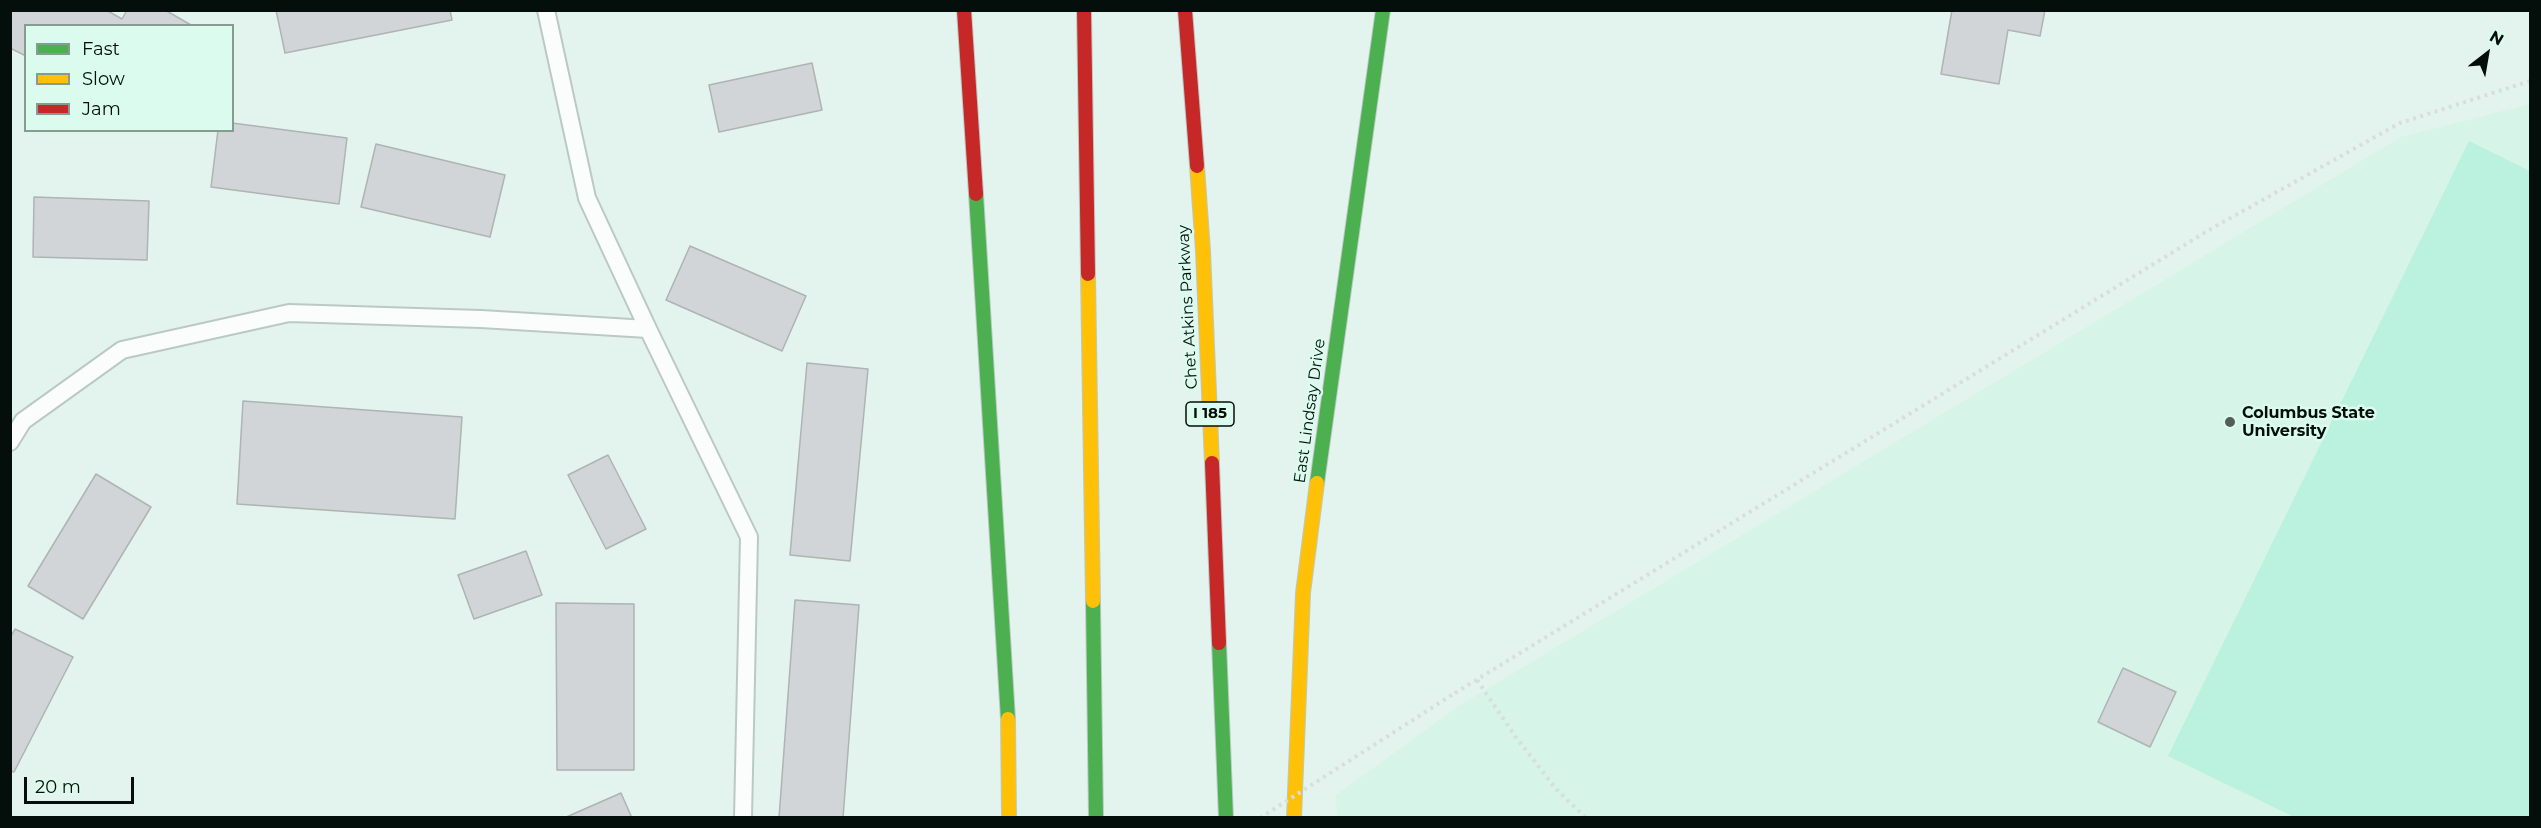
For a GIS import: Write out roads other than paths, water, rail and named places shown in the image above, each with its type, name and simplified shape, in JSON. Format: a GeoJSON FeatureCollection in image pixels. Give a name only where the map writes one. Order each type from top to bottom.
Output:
{"type":"FeatureCollection","features":[{"type":"Feature","properties":{"kind":"main road"},"geometry":{"type":"LineString","coordinates":[[964,10],[1008,707],[1009,818]]}},
{"type":"Feature","properties":{"kind":"main road"},"geometry":{"type":"LineString","coordinates":[[1084,10],[1096,818]]}},
{"type":"Feature","properties":{"kind":"main road","name":"Chet Atkins Parkway"},"geometry":{"type":"LineString","coordinates":[[1185,10],[1203,251],[1226,818]]}},
{"type":"Feature","properties":{"kind":"main road","name":"East Lindsay Drive"},"geometry":{"type":"LineString","coordinates":[[1294,818],[1303,593],[1383,10]]}},
{"type":"Feature","properties":{"kind":"lane"},"geometry":{"type":"LineString","coordinates":[[546,10],[587,198],[749,537],[743,818]]}},
{"type":"Feature","properties":{"kind":"lane"},"geometry":{"type":"LineString","coordinates":[[10,442],[23,421],[122,350],[290,313],[481,319],[648,329]]}},
{"type":"Feature","properties":{"kind":"place","name":"Columbus State University"},"geometry":{"type":"Point","coordinates":[2230,422]}}]}
